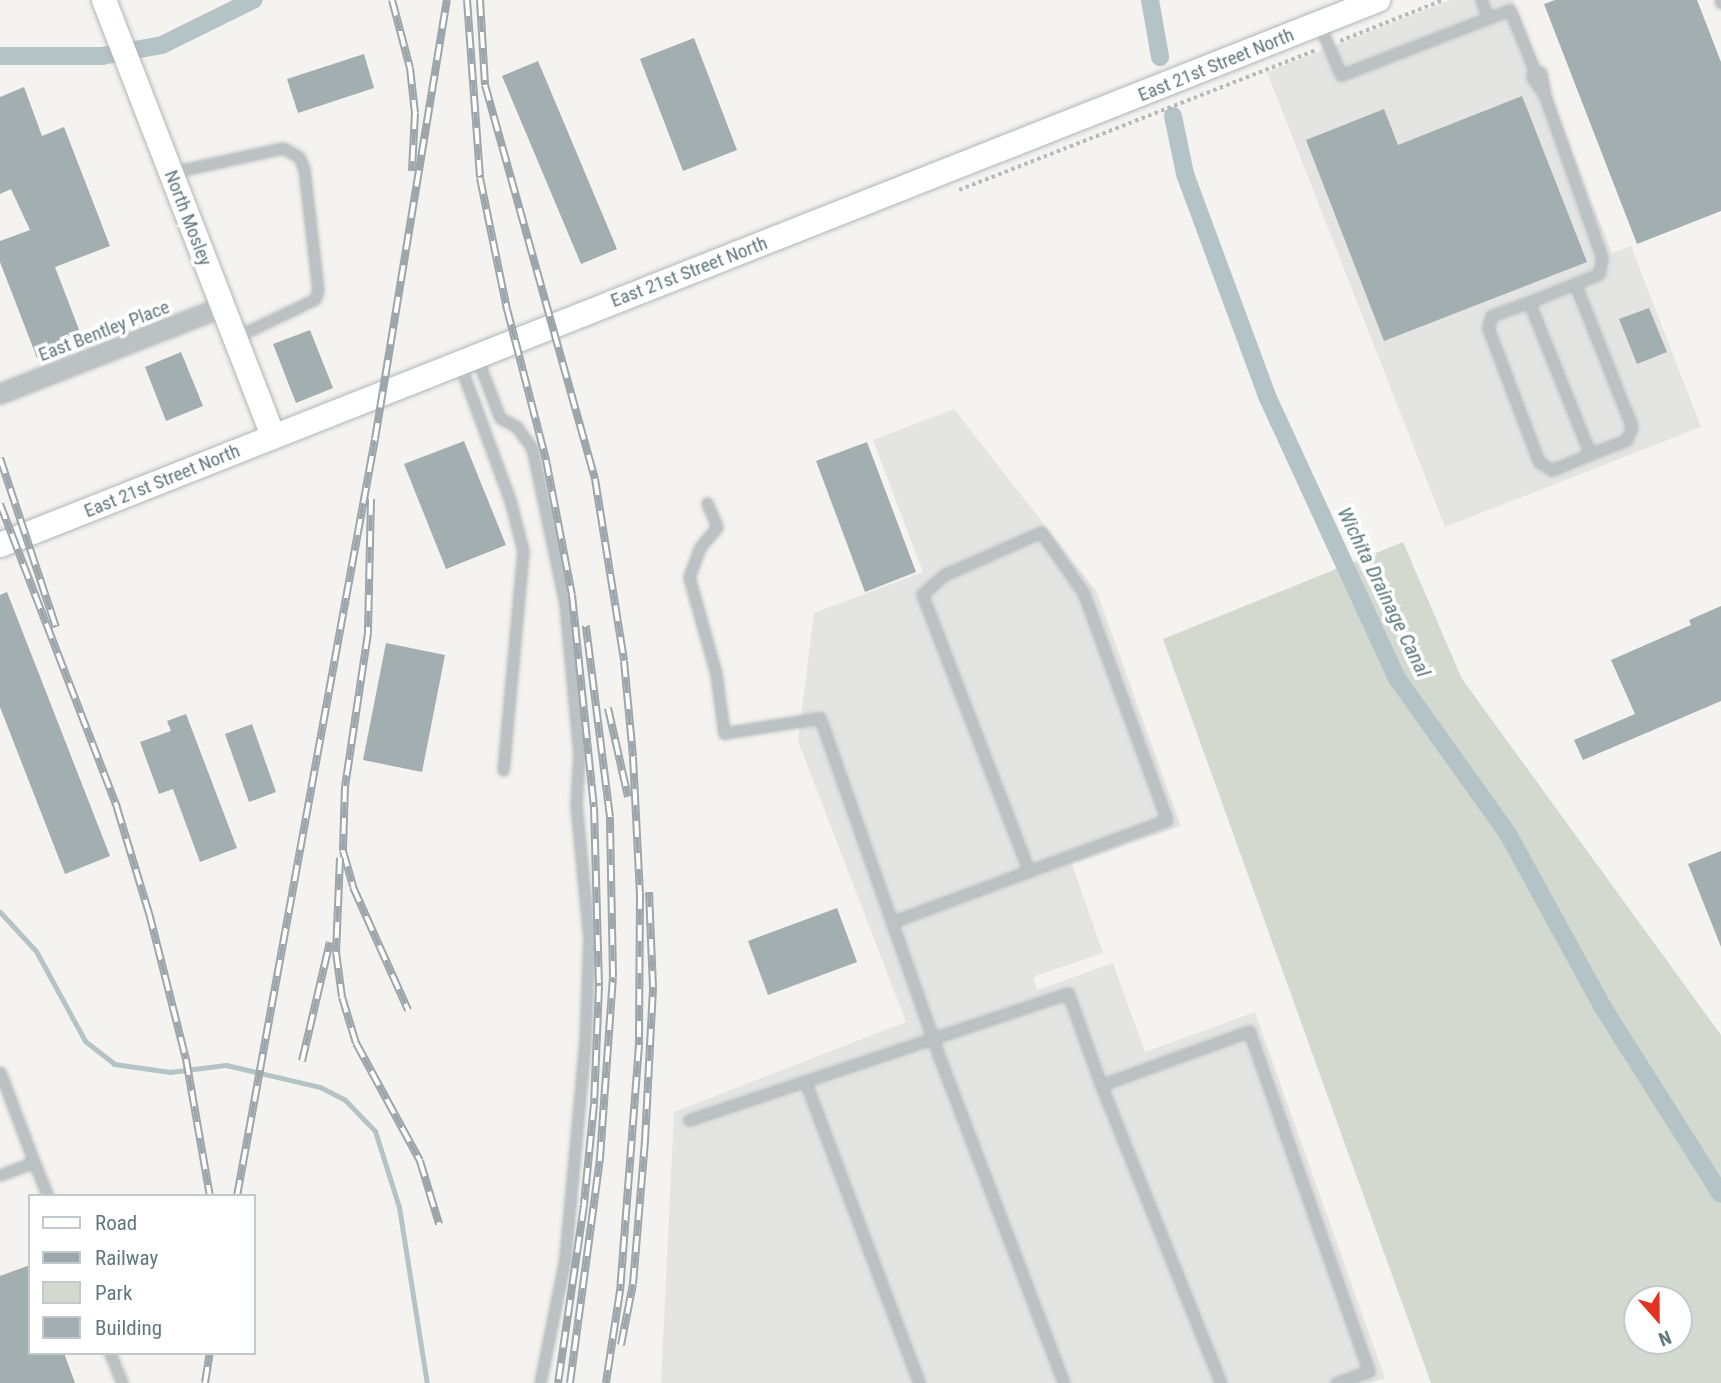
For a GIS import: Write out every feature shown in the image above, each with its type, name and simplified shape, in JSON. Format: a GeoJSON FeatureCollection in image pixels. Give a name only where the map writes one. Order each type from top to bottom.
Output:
{"type":"FeatureCollection","features":[{"type":"Feature","properties":{"kind":"main road","name":"North Mosley"},"geometry":{"type":"LineString","coordinates":[[104,0],[273,436]]}},
{"type":"Feature","properties":{"kind":"main road","name":"East 21st Street North"},"geometry":{"type":"LineString","coordinates":[[0,545],[1378,0]]}},
{"type":"Feature","properties":{"kind":"street","name":"East Bentley Place"},"geometry":{"type":"LineString","coordinates":[[0,394],[223,307]]}},
{"type":"Feature","properties":{"kind":"lane"},"geometry":{"type":"LineString","coordinates":[[1481,0],[1488,18]]}},
{"type":"Feature","properties":{"kind":"lane"},"geometry":{"type":"LineString","coordinates":[[1319,24],[1340,75],[1510,10],[1534,69],[1532,78],[1545,96],[1602,258],[1600,274],[1491,316],[1488,328],[1539,462],[1552,470],[1626,440],[1632,427],[1575,284]]}},
{"type":"Feature","properties":{"kind":"lane"},"geometry":{"type":"LineString","coordinates":[[170,173],[271,148],[292,150],[299,157],[318,290],[307,306],[234,338]]}},
{"type":"Feature","properties":{"kind":"lane"},"geometry":{"type":"LineString","coordinates":[[1530,302],[1590,454]]}},
{"type":"Feature","properties":{"kind":"lane"},"geometry":{"type":"LineString","coordinates":[[468,360],[523,551],[503,770]]}},
{"type":"Feature","properties":{"kind":"lane"},"geometry":{"type":"LineString","coordinates":[[468,360],[500,418],[516,426],[532,448],[565,603],[579,754],[576,804],[589,938],[585,1042],[565,1259],[540,1383]]}},
{"type":"Feature","properties":{"kind":"lane"},"geometry":{"type":"LineString","coordinates":[[707,503],[717,527],[700,547],[689,577],[716,674],[724,733],[820,718],[932,1037],[1064,1383]]}},
{"type":"Feature","properties":{"kind":"lane"},"geometry":{"type":"LineString","coordinates":[[892,922],[1029,872],[1167,820],[1083,592],[1041,532],[944,575],[922,594],[1029,872]]}},
{"type":"Feature","properties":{"kind":"lane"},"geometry":{"type":"LineString","coordinates":[[689,1120],[1068,993],[1101,1085],[1221,1383]]}},
{"type":"Feature","properties":{"kind":"lane"},"geometry":{"type":"LineString","coordinates":[[1101,1085],[1249,1031],[1369,1371],[1336,1383]]}},
{"type":"Feature","properties":{"kind":"lane"},"geometry":{"type":"LineString","coordinates":[[0,1072],[47,1194]]}},
{"type":"Feature","properties":{"kind":"lane"},"geometry":{"type":"LineString","coordinates":[[805,1081],[919,1383]]}},
{"type":"Feature","properties":{"kind":"lane"},"geometry":{"type":"LineString","coordinates":[[0,1175],[34,1162]]}},
{"type":"Feature","properties":{"kind":"lane"},"geometry":{"type":"LineString","coordinates":[[111,1355],[122,1383]]}},
{"type":"Feature","properties":{"kind":"shaded area"},"geometry":{"type":"Polygon","coordinates":[[[1450,0],[1513,0],[1612,253],[1631,246],[1701,427],[1445,527],[1267,72],[1450,0]]]}},
{"type":"Feature","properties":{"kind":"shaded area"},"geometry":{"type":"Polygon","coordinates":[[[954,409],[1097,592],[1181,826],[1072,864],[1103,953],[1033,977],[1037,990],[1113,963],[1145,1052],[1255,1012],[1385,1378],[1371,1383],[661,1383],[674,1112],[906,1022],[798,741],[814,613],[923,572],[873,440],[954,409]]]}},
{"type":"Feature","properties":{"kind":"green space"},"geometry":{"type":"Polygon","coordinates":[[[1403,542],[1462,679],[1721,1035],[1721,1383],[1431,1383],[1163,639],[1403,542]]]}},
{"type":"Feature","properties":{"kind":"building"},"geometry":{"type":"Polygon","coordinates":[[[1555,0],[1697,0],[1721,62],[1721,211],[1637,244],[1544,4],[1555,0]]]}},
{"type":"Feature","properties":{"kind":"building"},"geometry":{"type":"Polygon","coordinates":[[[694,38],[737,150],[683,171],[640,59],[694,38]]]}},
{"type":"Feature","properties":{"kind":"building"},"geometry":{"type":"Polygon","coordinates":[[[364,54],[374,88],[298,113],[287,79],[364,54]]]}},
{"type":"Feature","properties":{"kind":"building"},"geometry":{"type":"Polygon","coordinates":[[[538,61],[617,249],[581,264],[502,76],[538,61]]]}},
{"type":"Feature","properties":{"kind":"building"},"geometry":{"type":"Polygon","coordinates":[[[24,87],[42,136],[64,127],[110,246],[55,267],[83,340],[37,358],[0,262],[0,241],[30,230],[11,189],[0,194],[0,97],[24,87]]]}},
{"type":"Feature","properties":{"kind":"building"},"geometry":{"type":"Polygon","coordinates":[[[1522,96],[1587,262],[1384,341],[1306,140],[1384,109],[1398,145],[1522,96]]]}},
{"type":"Feature","properties":{"kind":"building"},"geometry":{"type":"Polygon","coordinates":[[[1649,308],[1667,352],[1637,364],[1619,319],[1649,308]]]}},
{"type":"Feature","properties":{"kind":"building"},"geometry":{"type":"Polygon","coordinates":[[[310,330],[333,388],[296,403],[273,344],[310,330]]]}},
{"type":"Feature","properties":{"kind":"building"},"geometry":{"type":"Polygon","coordinates":[[[181,352],[203,406],[166,421],[145,367],[181,352]]]}},
{"type":"Feature","properties":{"kind":"building"},"geometry":{"type":"Polygon","coordinates":[[[464,441],[506,545],[446,569],[404,464],[464,441]]]}},
{"type":"Feature","properties":{"kind":"building"},"geometry":{"type":"Polygon","coordinates":[[[867,442],[916,572],[865,592],[816,461],[867,442]]]}},
{"type":"Feature","properties":{"kind":"building"},"geometry":{"type":"Polygon","coordinates":[[[7,592],[110,856],[65,874],[0,707],[0,595],[7,592]]]}},
{"type":"Feature","properties":{"kind":"building"},"geometry":{"type":"Polygon","coordinates":[[[1721,606],[1721,701],[1583,760],[1574,740],[1635,714],[1611,660],[1691,625],[1689,620],[1721,606]]]}},
{"type":"Feature","properties":{"kind":"building"},"geometry":{"type":"Polygon","coordinates":[[[386,643],[445,655],[422,772],[363,760],[386,643]]]}},
{"type":"Feature","properties":{"kind":"building"},"geometry":{"type":"Polygon","coordinates":[[[186,714],[237,848],[200,862],[173,789],[159,794],[140,742],[171,731],[167,721],[186,714]]]}},
{"type":"Feature","properties":{"kind":"building"},"geometry":{"type":"Polygon","coordinates":[[[252,724],[276,792],[249,802],[225,734],[252,724]]]}},
{"type":"Feature","properties":{"kind":"building"},"geometry":{"type":"Polygon","coordinates":[[[1721,851],[1721,947],[1688,864],[1721,851]]]}},
{"type":"Feature","properties":{"kind":"building"},"geometry":{"type":"Polygon","coordinates":[[[837,908],[857,962],[768,995],[748,941],[837,908]]]}},
{"type":"Feature","properties":{"kind":"building"},"geometry":{"type":"Polygon","coordinates":[[[28,1266],[28,1355],[65,1355],[75,1383],[0,1383],[0,1276],[28,1266]]]}},
{"type":"Feature","properties":{"kind":"waterway","name":"Wichita Drainage Canal"},"geometry":{"type":"LineString","coordinates":[[0,56],[102,56],[162,45],[253,0]]}},
{"type":"Feature","properties":{"kind":"waterway","name":"Wichita Drainage Canal"},"geometry":{"type":"LineString","coordinates":[[1150,0],[1160,57]]}},
{"type":"Feature","properties":{"kind":"waterway","name":"Wichita Drainage Canal"},"geometry":{"type":"LineString","coordinates":[[1173,116],[1185,174],[1267,396],[1396,677],[1508,834],[1602,1006],[1721,1194]]}},
{"type":"Feature","properties":{"kind":"waterway"},"geometry":{"type":"LineString","coordinates":[[0,912],[36,951],[85,1041],[114,1064],[170,1072],[226,1065],[320,1087],[345,1100],[375,1131],[399,1207],[427,1383]]}},
{"type":"Feature","properties":{"kind":"railway"},"geometry":{"type":"LineString","coordinates":[[392,0],[410,68],[415,113],[412,171]]}},
{"type":"Feature","properties":{"kind":"railway"},"geometry":{"type":"LineString","coordinates":[[237,1194],[375,439],[447,0]]}},
{"type":"Feature","properties":{"kind":"railway"},"geometry":{"type":"LineString","coordinates":[[467,0],[480,178],[507,309],[546,460],[572,595],[594,807],[599,986],[594,1104],[584,1205],[558,1383]]}},
{"type":"Feature","properties":{"kind":"railway"},"geometry":{"type":"LineString","coordinates":[[480,0],[485,85],[595,479],[624,661],[633,757],[640,893],[639,1045],[620,1291],[606,1383]]}},
{"type":"Feature","properties":{"kind":"railway"},"geometry":{"type":"LineString","coordinates":[[0,458],[56,627]]}},
{"type":"Feature","properties":{"kind":"railway"},"geometry":{"type":"LineString","coordinates":[[371,499],[368,633],[345,786],[343,851],[353,887],[408,1010]]}},
{"type":"Feature","properties":{"kind":"railway"},"geometry":{"type":"LineString","coordinates":[[0,504],[117,808],[149,913],[186,1059],[210,1194]]}},
{"type":"Feature","properties":{"kind":"railway"},"geometry":{"type":"LineString","coordinates":[[570,1383],[600,1158],[613,977],[610,817],[586,626]]}},
{"type":"Feature","properties":{"kind":"railway"},"geometry":{"type":"LineString","coordinates":[[608,708],[628,797]]}},
{"type":"Feature","properties":{"kind":"railway"},"geometry":{"type":"LineString","coordinates":[[340,858],[336,952],[342,997],[356,1043],[420,1161],[439,1224]]}},
{"type":"Feature","properties":{"kind":"railway"},"geometry":{"type":"LineString","coordinates":[[621,1345],[633,1284],[645,1141],[653,987],[649,892]]}},
{"type":"Feature","properties":{"kind":"railway"},"geometry":{"type":"LineString","coordinates":[[302,1061],[330,942]]}},
{"type":"Feature","properties":{"kind":"railway"},"geometry":{"type":"LineString","coordinates":[[205,1383],[210,1355]]}}]}
